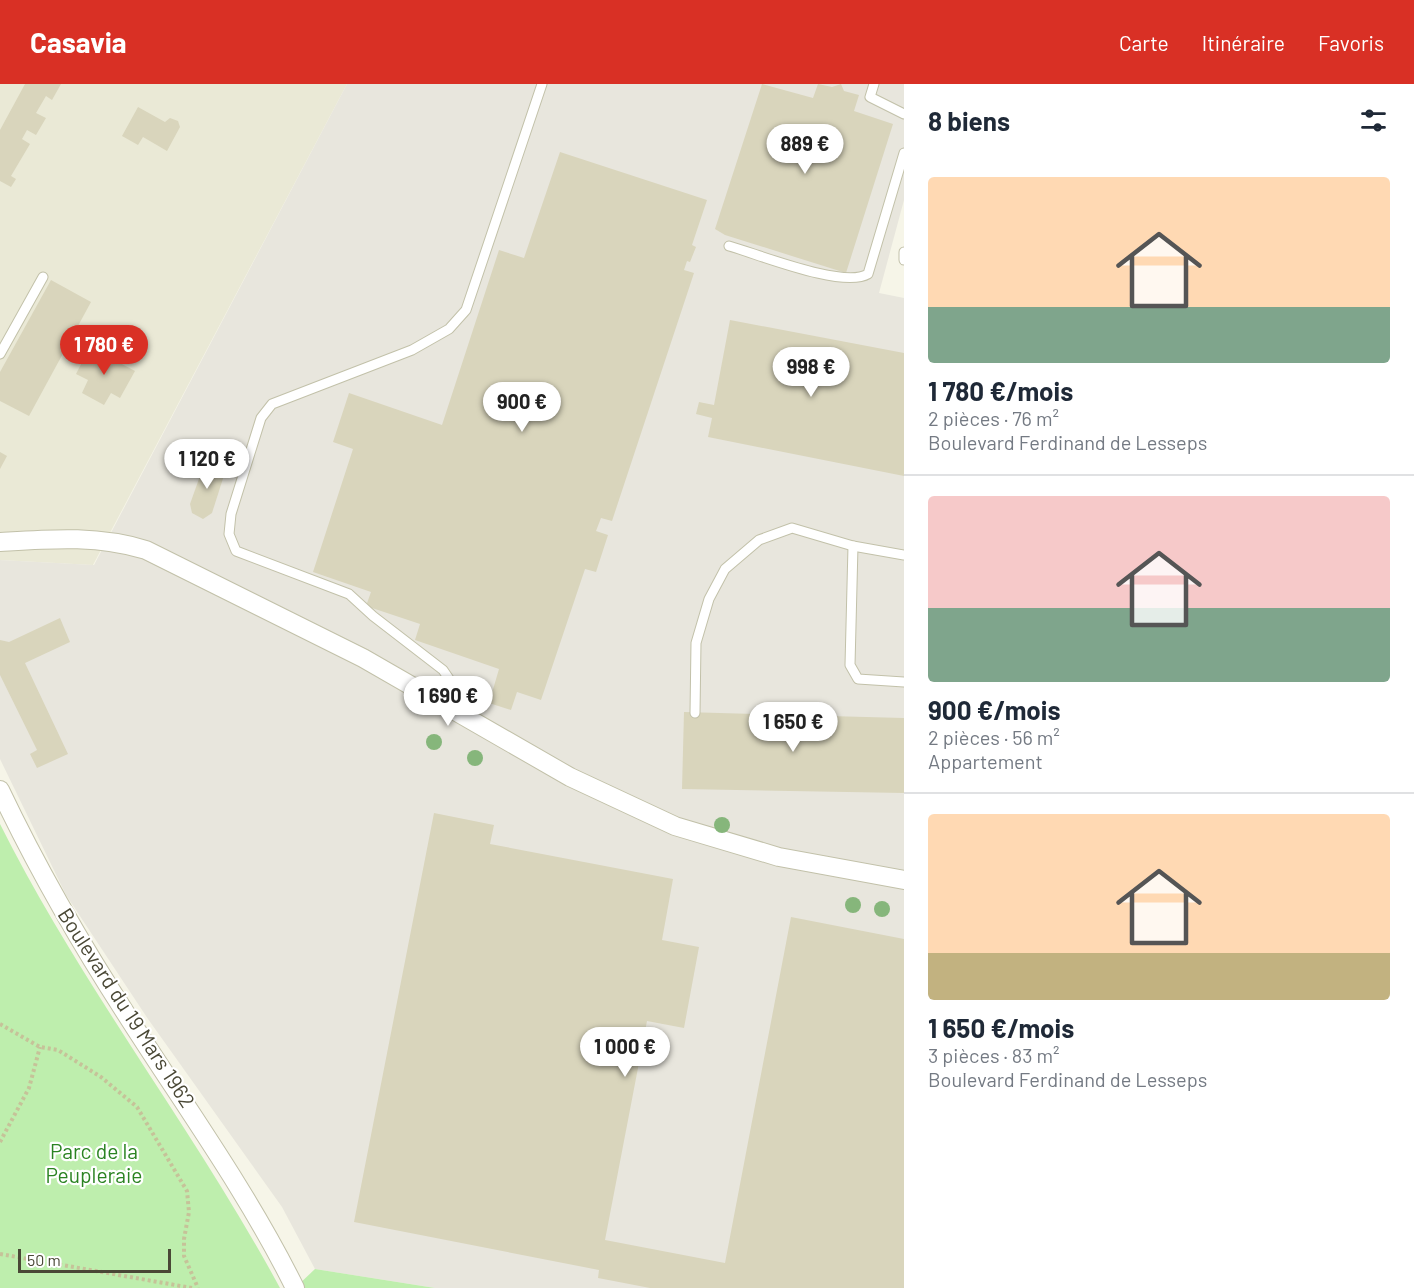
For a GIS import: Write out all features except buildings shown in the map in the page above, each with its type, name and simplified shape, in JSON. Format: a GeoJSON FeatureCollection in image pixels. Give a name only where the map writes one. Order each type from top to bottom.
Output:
{"type":"FeatureCollection","features":[{"type":"Feature","properties":{"kind":"street"},"geometry":{"type":"LineString","coordinates":[[0,542],[76,538],[117,541],[146,550],[363,658],[570,777],[675,826],[779,857],[904,880]]}},
{"type":"Feature","properties":{"kind":"street","name":"Boulevard du 19 Mars 1962"},"geometry":{"type":"LineString","coordinates":[[0,790],[30,852],[87,952],[261,1221],[295,1288]]}},
{"type":"Feature","properties":{"kind":"lane"},"geometry":{"type":"LineString","coordinates":[[451,708],[456,689],[443,670],[350,594],[237,551],[229,534],[231,514],[261,418],[272,404],[412,350],[449,329],[466,310],[542,84]]}},
{"type":"Feature","properties":{"kind":"lane"},"geometry":{"type":"LineString","coordinates":[[874,84],[870,97],[904,114]]}},
{"type":"Feature","properties":{"kind":"lane"},"geometry":{"type":"LineString","coordinates":[[729,246],[836,277],[862,277],[868,274],[904,153]]}},
{"type":"Feature","properties":{"kind":"lane"},"geometry":{"type":"LineString","coordinates":[[904,252],[904,260]]}},
{"type":"Feature","properties":{"kind":"lane"},"geometry":{"type":"LineString","coordinates":[[0,354],[43,278]]}},
{"type":"Feature","properties":{"kind":"lane"},"geometry":{"type":"LineString","coordinates":[[695,712],[696,643],[709,598],[724,569],[759,540],[792,528],[854,546],[904,555]]}},
{"type":"Feature","properties":{"kind":"lane"},"geometry":{"type":"LineString","coordinates":[[854,546],[849,665],[858,679],[904,682]]}},
{"type":"Feature","properties":{"kind":"path"},"geometry":{"type":"LineString","coordinates":[[0,1024],[40,1047],[58,1050],[101,1077],[137,1107],[187,1191],[189,1212],[183,1239],[184,1256],[198,1288]]}},
{"type":"Feature","properties":{"kind":"path"},"geometry":{"type":"LineString","coordinates":[[0,1142],[29,1088],[40,1047]]}},
{"type":"Feature","properties":{"kind":"path"},"geometry":{"type":"LineString","coordinates":[[0,1254],[192,1288]]}},
{"type":"Feature","properties":{"kind":"shaded area"},"geometry":{"type":"Polygon","coordinates":[[[0,84],[347,84],[93,565],[0,560],[0,84]]]}},
{"type":"Feature","properties":{"kind":"shaded area"},"geometry":{"type":"Polygon","coordinates":[[[347,84],[904,84],[904,200],[879,293],[904,298],[904,1288],[435,1288],[315,1269],[282,1207],[148,1019],[66,895],[0,759],[0,560],[94,565],[347,84]]]}},
{"type":"Feature","properties":{"kind":"green space","name":"Parc de la Peupleraie"},"geometry":{"type":"Polygon","coordinates":[[[0,824],[66,942],[247,1229],[280,1288],[0,1288],[0,824]]]}},
{"type":"Feature","properties":{"kind":"green space"},"geometry":{"type":"Polygon","coordinates":[[[315,1269],[435,1288],[295,1288],[315,1269]]]}}]}
